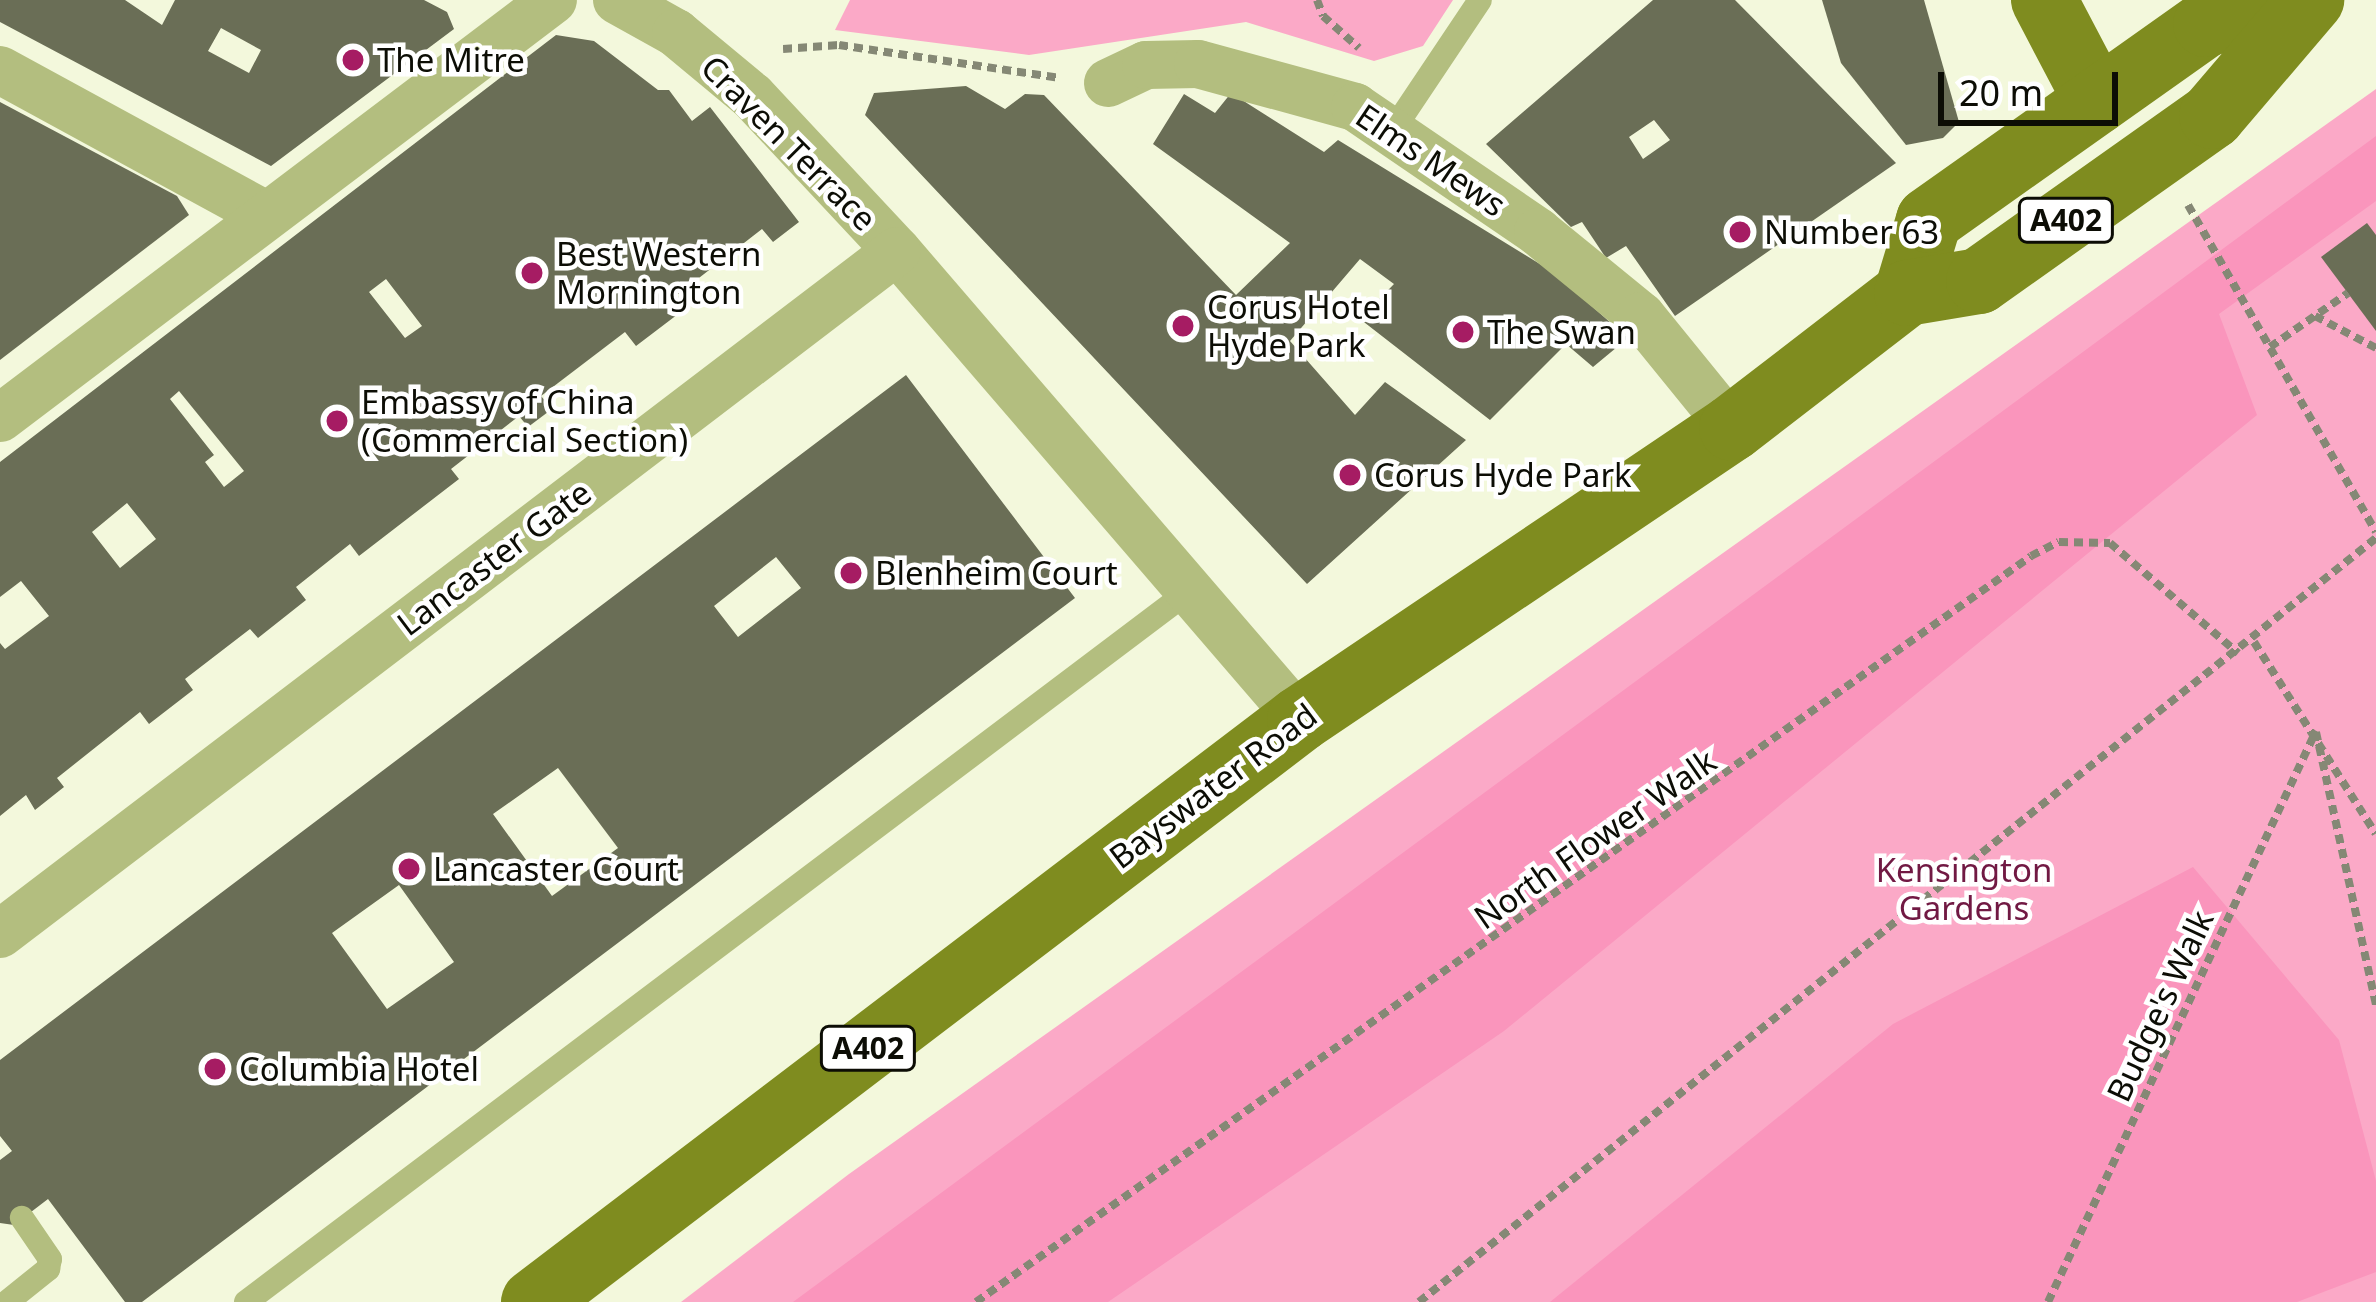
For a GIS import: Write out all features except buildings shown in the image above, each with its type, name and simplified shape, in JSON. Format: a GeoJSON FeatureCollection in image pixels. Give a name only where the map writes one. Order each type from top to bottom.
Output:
{"type":"FeatureCollection","features":[{"type":"Feature","properties":{"kind":"main road"},"geometry":{"type":"LineString","coordinates":[[2044,0],[2097,101]]}},
{"type":"Feature","properties":{"kind":"main road","name":"A402"},"geometry":{"type":"LineString","coordinates":[[1907,293],[1929,220],[2206,24],[2289,0]]}},
{"type":"Feature","properties":{"kind":"main road","name":"Bayswater Road"},"geometry":{"type":"LineString","coordinates":[[535,1302],[1300,719],[1732,428],[1907,293],[1978,281],[2212,116],[2311,0]]}},
{"type":"Feature","properties":{"kind":"street"},"geometry":{"type":"LineString","coordinates":[[0,418],[553,0]]}},
{"type":"Feature","properties":{"kind":"street","name":"Craven Terrace"},"geometry":{"type":"LineString","coordinates":[[617,0],[676,33],[752,96],[896,251]]}},
{"type":"Feature","properties":{"kind":"street","name":"Elms Mews"},"geometry":{"type":"LineString","coordinates":[[1108,83],[1146,65],[1198,64],[1355,106],[1641,316],[1732,428]]}},
{"type":"Feature","properties":{"kind":"street"},"geometry":{"type":"LineString","coordinates":[[0,70],[266,215]]}},
{"type":"Feature","properties":{"kind":"street"},"geometry":{"type":"LineString","coordinates":[[896,251],[1300,719]]}},
{"type":"Feature","properties":{"kind":"street","name":"Lancaster Gate"},"geometry":{"type":"LineString","coordinates":[[0,934],[896,251]]}},
{"type":"Feature","properties":{"kind":"lane"},"geometry":{"type":"LineString","coordinates":[[1393,130],[1480,0]]}},
{"type":"Feature","properties":{"kind":"lane"},"geometry":{"type":"LineString","coordinates":[[246,1302],[1188,592]]}},
{"type":"Feature","properties":{"kind":"lane"},"geometry":{"type":"LineString","coordinates":[[7,1302],[49,1269],[50,1259],[22,1218]]}},
{"type":"Feature","properties":{"kind":"path"},"geometry":{"type":"LineString","coordinates":[[839,45],[1108,83]]}},
{"type":"Feature","properties":{"kind":"path"},"geometry":{"type":"LineString","coordinates":[[1419,1302],[2254,642],[2376,535],[2197,218]]}},
{"type":"Feature","properties":{"kind":"path"},"geometry":{"type":"LineString","coordinates":[[2270,347],[2348,293]]}},
{"type":"Feature","properties":{"kind":"path"},"geometry":{"type":"LineString","coordinates":[[2315,316],[2376,348]]}},
{"type":"Feature","properties":{"kind":"path","name":"North Flower Walk"},"geometry":{"type":"LineString","coordinates":[[976,1302],[2032,556],[2059,542],[2110,544],[2238,653]]}},
{"type":"Feature","properties":{"kind":"path"},"geometry":{"type":"LineString","coordinates":[[2254,642],[2316,731],[2376,834]]}},
{"type":"Feature","properties":{"kind":"path"},"geometry":{"type":"LineString","coordinates":[[2316,731],[2376,1005]]}},
{"type":"Feature","properties":{"kind":"path","name":"Budge's Walk"},"geometry":{"type":"LineString","coordinates":[[2048,1302],[2316,731]]}},
{"type":"Feature","properties":{"kind":"green space"},"geometry":{"type":"Polygon","coordinates":[[[850,0],[1453,0],[1423,46],[1374,61],[1246,22],[1029,55],[835,30],[850,0]]]}},
{"type":"Feature","properties":{"kind":"green space","name":"Kensington Gardens"},"geometry":{"type":"Polygon","coordinates":[[[2376,89],[2376,1302],[681,1302],[849,1174],[2376,89]]]}},
{"type":"Feature","properties":{"kind":"shaded area"},"geometry":{"type":"Polygon","coordinates":[[[2376,136],[2376,201],[2219,314],[2257,415],[1504,1031],[1108,1302],[793,1302],[2376,136]]]}},
{"type":"Feature","properties":{"kind":"shaded area"},"geometry":{"type":"Polygon","coordinates":[[[2193,867],[2339,1040],[2376,1181],[2376,1272],[2297,1302],[1550,1302],[1893,1024],[2193,867]]]}},
{"type":"Feature","properties":{"kind":"place","name":"The Mitre"},"geometry":{"type":"Point","coordinates":[353,60]}},
{"type":"Feature","properties":{"kind":"place","name":"Number 63"},"geometry":{"type":"Point","coordinates":[1740,232]}},
{"type":"Feature","properties":{"kind":"place","name":"Best Western Mornington"},"geometry":{"type":"Point","coordinates":[532,273]}},
{"type":"Feature","properties":{"kind":"place","name":"Corus Hotel Hyde Park"},"geometry":{"type":"Point","coordinates":[1183,326]}},
{"type":"Feature","properties":{"kind":"place","name":"The Swan"},"geometry":{"type":"Point","coordinates":[1463,332]}},
{"type":"Feature","properties":{"kind":"place","name":"Embassy of China (Commercial Section)"},"geometry":{"type":"Point","coordinates":[337,421]}},
{"type":"Feature","properties":{"kind":"place","name":"Corus Hyde Park"},"geometry":{"type":"Point","coordinates":[1350,475]}},
{"type":"Feature","properties":{"kind":"place","name":"Blenheim Court"},"geometry":{"type":"Point","coordinates":[851,573]}},
{"type":"Feature","properties":{"kind":"place","name":"Lancaster Court"},"geometry":{"type":"Point","coordinates":[409,869]}},
{"type":"Feature","properties":{"kind":"place","name":"Columbia Hotel"},"geometry":{"type":"Point","coordinates":[215,1069]}}]}
